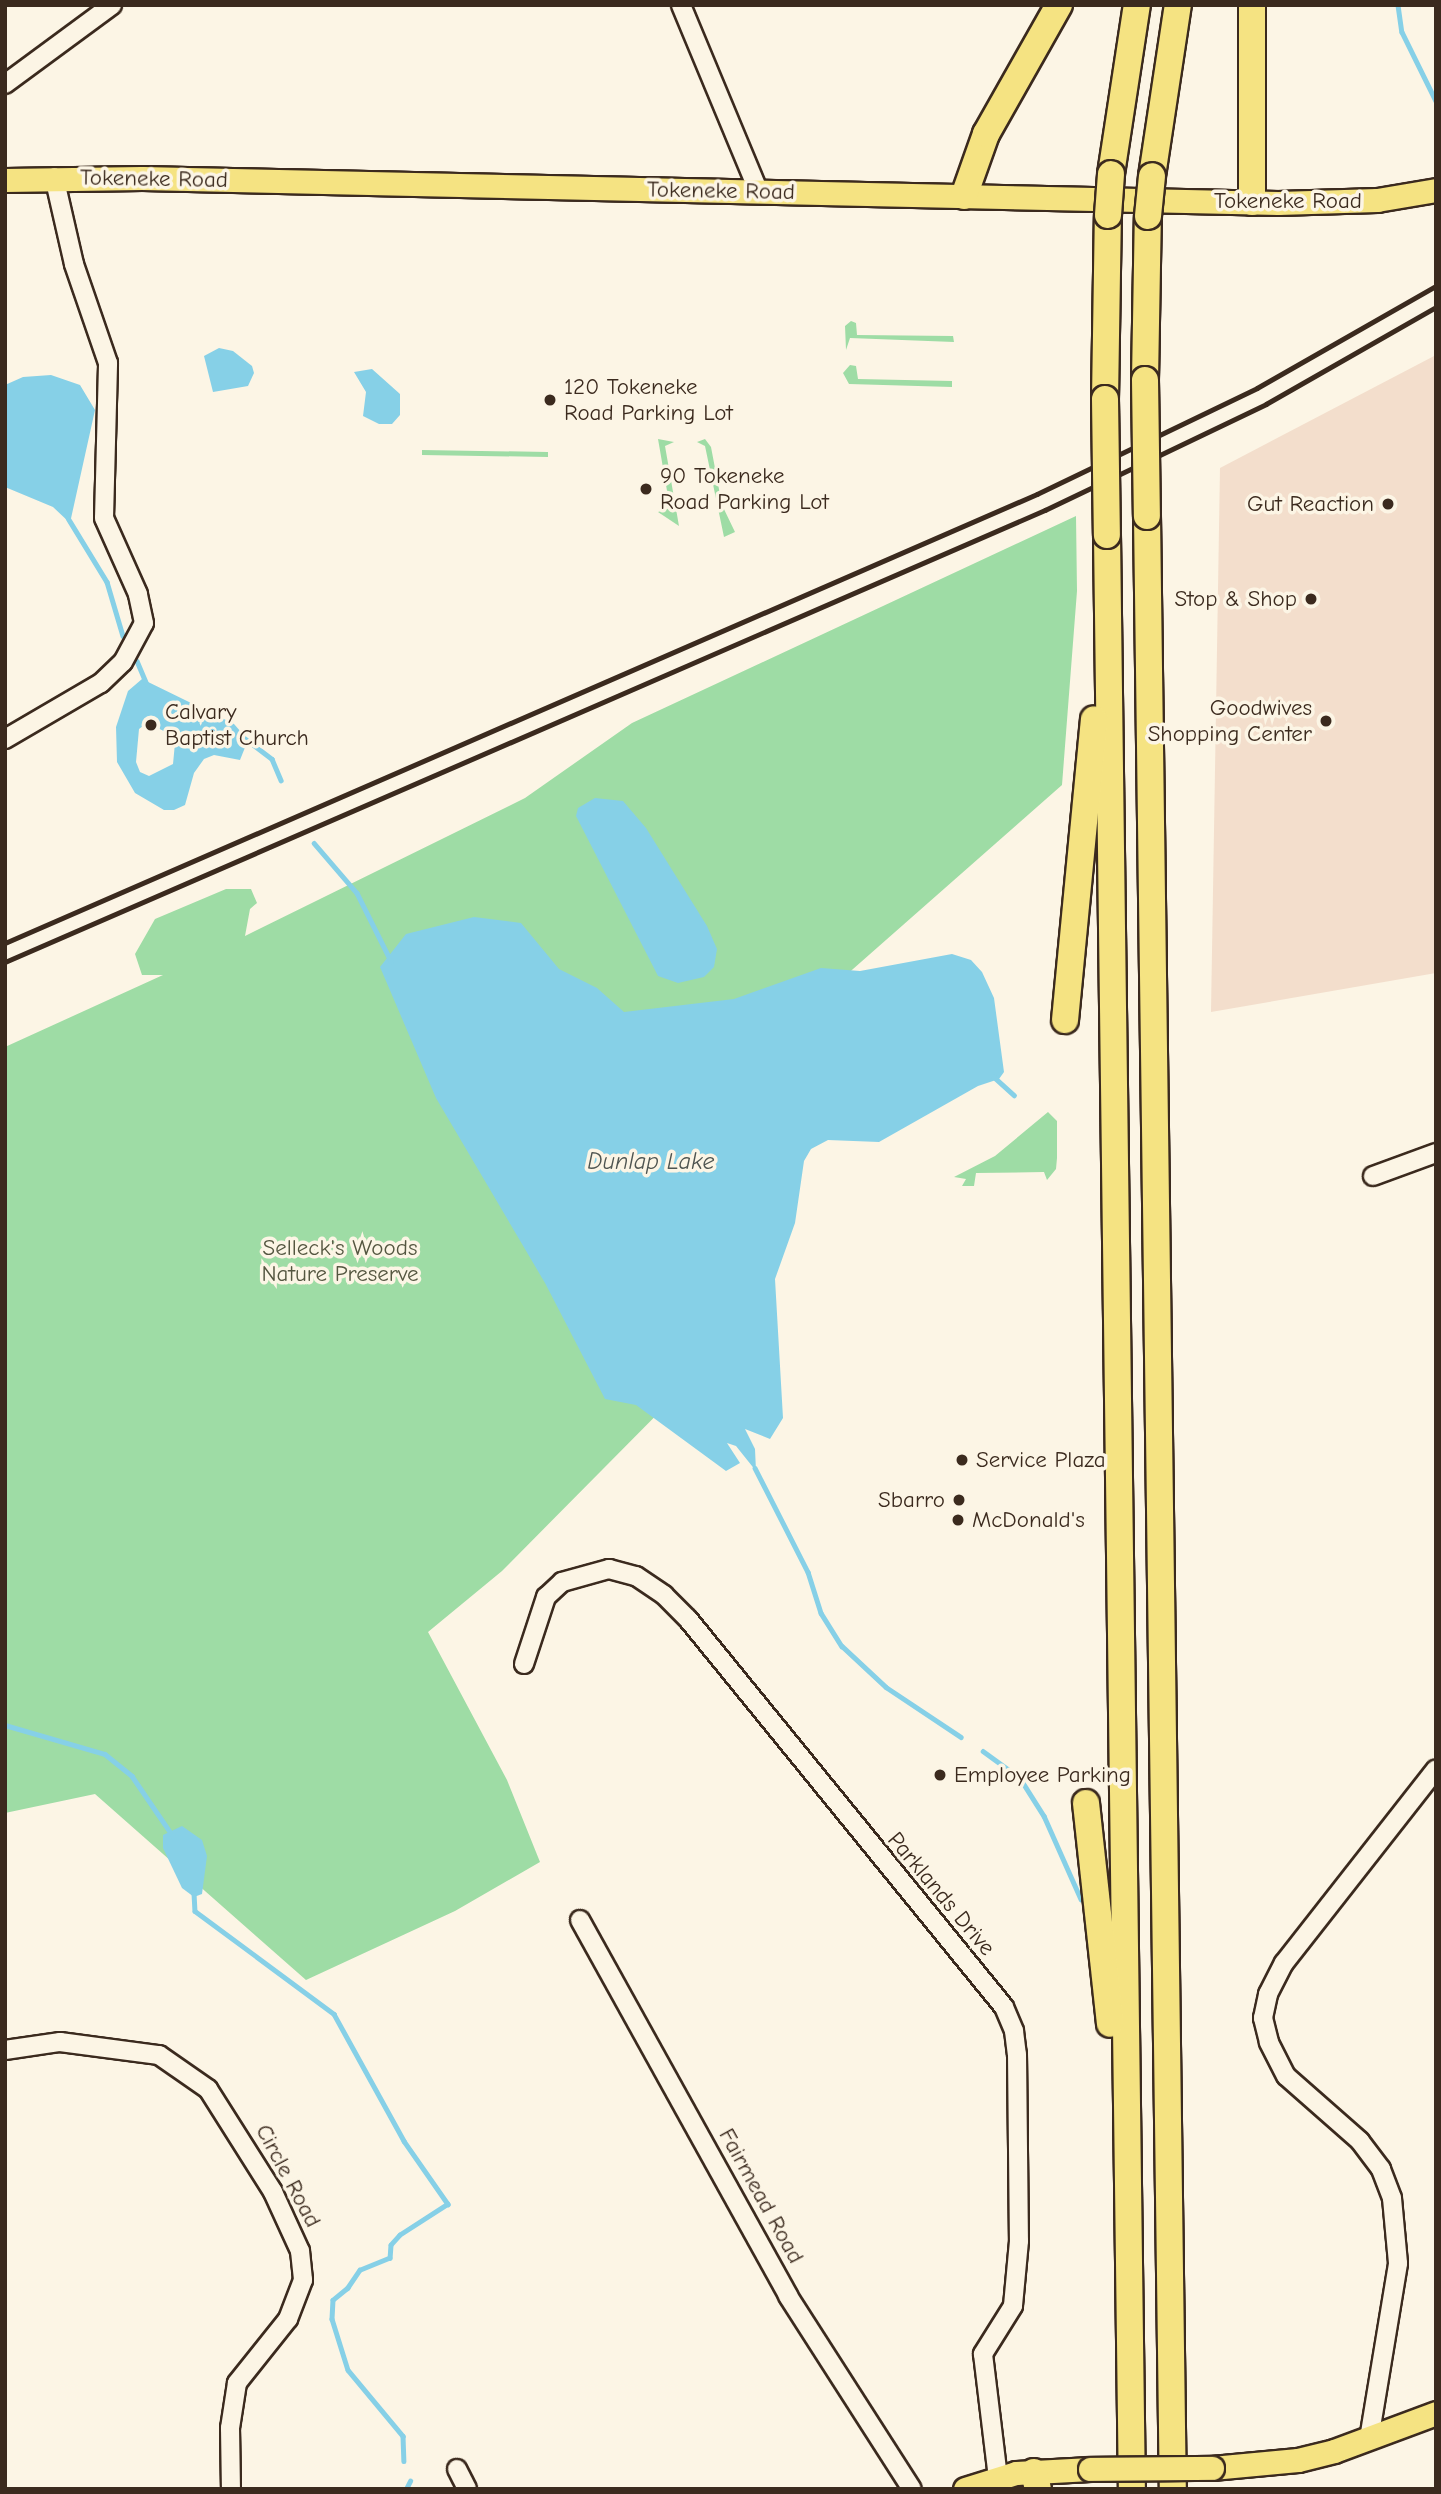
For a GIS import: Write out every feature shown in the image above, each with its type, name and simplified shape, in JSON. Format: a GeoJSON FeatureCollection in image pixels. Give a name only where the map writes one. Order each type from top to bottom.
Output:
{"type":"FeatureCollection","features":[{"type":"Feature","properties":{"kind":"highway"},"geometry":{"type":"LineString","coordinates":[[964,196],[986,134],[1059,5]]}},
{"type":"Feature","properties":{"kind":"highway"},"geometry":{"type":"LineString","coordinates":[[1132,2489],[1105,399],[1111,174],[1137,5]]}},
{"type":"Feature","properties":{"kind":"highway"},"geometry":{"type":"LineString","coordinates":[[1173,2489],[1145,380],[1148,216],[1178,5]]}},
{"type":"Feature","properties":{"kind":"highway"},"geometry":{"type":"LineString","coordinates":[[1252,5],[1252,202]]}},
{"type":"Feature","properties":{"kind":"highway"},"geometry":{"type":"LineString","coordinates":[[1065,1020],[1107,544]]}},
{"type":"Feature","properties":{"kind":"highway"},"geometry":{"type":"LineString","coordinates":[[1086,1803],[1107,1975],[1130,2300]]}},
{"type":"Feature","properties":{"kind":"main road","name":"Tokeneke Road"},"geometry":{"type":"LineString","coordinates":[[5,180],[54,177],[1252,202],[1349,202],[1436,190]]}},
{"type":"Feature","properties":{"kind":"main road"},"geometry":{"type":"LineString","coordinates":[[965,2489],[998,2478],[1036,2480],[1090,2469],[1212,2468],[1298,2460],[1369,2439],[1436,2413]]}},
{"type":"Feature","properties":{"kind":"street"},"geometry":{"type":"LineString","coordinates":[[5,83],[91,12],[112,5]]}},
{"type":"Feature","properties":{"kind":"street"},"geometry":{"type":"LineString","coordinates":[[681,5],[758,192]]}},
{"type":"Feature","properties":{"kind":"street"},"geometry":{"type":"LineString","coordinates":[[5,739],[101,683],[123,662],[144,623],[138,594],[104,518],[108,363],[74,264],[54,177]]}},
{"type":"Feature","properties":{"kind":"street"},"geometry":{"type":"LineString","coordinates":[[1373,1176],[1436,1153]]}},
{"type":"Feature","properties":{"kind":"street","name":"Parklands Drive"},"geometry":{"type":"LineString","coordinates":[[524,1664],[546,1597],[562,1582],[609,1569],[636,1576],[688,1619],[1004,2007],[1014,2031],[1017,2054],[1019,2241],[1013,2306],[983,2354],[998,2478]]}},
{"type":"Feature","properties":{"kind":"street"},"geometry":{"type":"LineString","coordinates":[[1369,2439],[1398,2263],[1392,2198],[1381,2169],[1360,2141],[1286,2076],[1269,2042],[1263,2018],[1268,1994],[1284,1963],[1436,1769]]}},
{"type":"Feature","properties":{"kind":"street","name":"Fairmead Road"},"geometry":{"type":"LineString","coordinates":[[580,1920],[789,2295],[912,2489]]}},
{"type":"Feature","properties":{"kind":"street","name":"Circle Road"},"geometry":{"type":"LineString","coordinates":[[5,2050],[60,2042],[159,2055],[208,2089],[273,2192],[300,2251],[303,2280],[288,2319],[237,2383],[230,2428],[231,2489]]}},
{"type":"Feature","properties":{"kind":"street"},"geometry":{"type":"LineString","coordinates":[[457,2469],[467,2489]]}},
{"type":"Feature","properties":{"kind":"shaded area","name":"Goodwives Shopping Center"},"geometry":{"type":"Polygon","coordinates":[[[1436,355],[1436,973],[1211,1012],[1220,468],[1436,355]]]}},
{"type":"Feature","properties":{"kind":"green space"},"geometry":{"type":"Polygon","coordinates":[[[851,321],[856,323],[857,335],[953,336],[954,342],[850,338],[846,350],[845,326],[851,321]]]}},
{"type":"Feature","properties":{"kind":"green space"},"geometry":{"type":"Polygon","coordinates":[[[850,365],[856,366],[858,379],[952,381],[952,387],[849,384],[843,373],[850,365]]]}},
{"type":"Feature","properties":{"kind":"green space"},"geometry":{"type":"Polygon","coordinates":[[[658,439],[674,442],[665,446],[679,526],[658,512],[670,508],[658,439]]]}},
{"type":"Feature","properties":{"kind":"green space"},"geometry":{"type":"Polygon","coordinates":[[[705,439],[711,447],[722,505],[735,532],[724,537],[705,446],[697,442],[705,439]]]}},
{"type":"Feature","properties":{"kind":"green space"},"geometry":{"type":"Polygon","coordinates":[[[422,450],[548,452],[548,457],[422,455],[422,450]]]}},
{"type":"Feature","properties":{"kind":"green space","name":"Selleck's Woods Nature Preserve"},"geometry":{"type":"Polygon","coordinates":[[[1076,516],[1077,591],[1062,785],[677,1124],[705,1366],[502,1571],[428,1632],[507,1780],[540,1862],[455,1911],[306,1980],[95,1794],[5,1813],[5,1047],[163,975],[142,975],[135,954],[155,919],[226,889],[251,889],[257,903],[250,909],[245,936],[525,798],[632,723],[1076,516]]]}},
{"type":"Feature","properties":{"kind":"green space"},"geometry":{"type":"Polygon","coordinates":[[[1048,1112],[1057,1121],[1057,1158],[1056,1169],[1047,1180],[1044,1172],[976,1173],[974,1186],[962,1186],[966,1179],[954,1177],[995,1156],[1048,1112]]]}},
{"type":"Feature","properties":{"kind":"water"},"geometry":{"type":"Polygon","coordinates":[[[219,348],[233,351],[252,366],[254,373],[248,386],[213,392],[204,356],[219,348]]]}},
{"type":"Feature","properties":{"kind":"water"},"geometry":{"type":"Polygon","coordinates":[[[372,369],[400,394],[400,415],[392,424],[379,424],[363,416],[366,392],[354,372],[372,369]]]}},
{"type":"Feature","properties":{"kind":"water"},"geometry":{"type":"Polygon","coordinates":[[[51,375],[80,385],[95,410],[70,523],[53,507],[5,487],[5,385],[23,377],[51,375]]]}},
{"type":"Feature","properties":{"kind":"water"},"geometry":{"type":"Polygon","coordinates":[[[142,679],[234,724],[248,740],[240,760],[214,755],[204,759],[194,773],[185,805],[174,810],[164,810],[135,793],[117,762],[116,727],[128,691],[142,679]],[[147,723],[139,729],[136,762],[140,772],[149,776],[173,764],[175,743],[170,734],[147,723]]]}},
{"type":"Feature","properties":{"kind":"water"},"geometry":{"type":"Polygon","coordinates":[[[595,798],[623,801],[646,828],[707,926],[717,949],[714,967],[704,977],[678,983],[658,976],[576,816],[578,808],[595,798]]]}},
{"type":"Feature","properties":{"kind":"water","name":"Dunlap Lake"},"geometry":{"type":"Polygon","coordinates":[[[474,917],[521,923],[559,969],[597,988],[624,1012],[734,999],[821,968],[860,971],[952,954],[971,960],[982,972],[994,998],[1004,1072],[999,1079],[978,1086],[879,1142],[828,1140],[811,1149],[804,1161],[795,1223],[775,1279],[783,1418],[770,1439],[745,1429],[755,1449],[756,1471],[736,1446],[727,1443],[740,1463],[726,1471],[636,1405],[605,1399],[545,1283],[436,1098],[380,967],[406,934],[474,917]]]}},
{"type":"Feature","properties":{"kind":"water"},"geometry":{"type":"Polygon","coordinates":[[[182,1826],[202,1840],[207,1856],[202,1894],[194,1897],[182,1888],[163,1848],[163,1835],[182,1826]]]}},
{"type":"Feature","properties":{"kind":"waterway"},"geometry":{"type":"LineString","coordinates":[[1398,5],[1402,32],[1436,101]]}},
{"type":"Feature","properties":{"kind":"waterway"},"geometry":{"type":"LineString","coordinates":[[68,518],[107,582],[123,636]]}},
{"type":"Feature","properties":{"kind":"waterway"},"geometry":{"type":"LineString","coordinates":[[137,661],[147,685]]}},
{"type":"Feature","properties":{"kind":"waterway"},"geometry":{"type":"LineString","coordinates":[[243,737],[272,759],[281,780]]}},
{"type":"Feature","properties":{"kind":"waterway"},"geometry":{"type":"LineString","coordinates":[[314,843],[357,893],[391,961]]}},
{"type":"Feature","properties":{"kind":"waterway"},"geometry":{"type":"LineString","coordinates":[[994,1077],[1014,1095]]}},
{"type":"Feature","properties":{"kind":"waterway"},"geometry":{"type":"LineString","coordinates":[[755,1468],[808,1572],[821,1613],[842,1646],[886,1687],[961,1737]]}},
{"type":"Feature","properties":{"kind":"waterway"},"geometry":{"type":"LineString","coordinates":[[5,1725],[105,1754],[132,1776],[173,1836]]}},
{"type":"Feature","properties":{"kind":"waterway"},"geometry":{"type":"LineString","coordinates":[[983,1751],[1020,1778],[1044,1816],[1081,1899]]}},
{"type":"Feature","properties":{"kind":"waterway"},"geometry":{"type":"LineString","coordinates":[[194,1893],[195,1911],[334,2014],[404,2141],[448,2204],[400,2235],[391,2245],[390,2258],[360,2270],[348,2288],[333,2300],[332,2319],[348,2370],[403,2436],[404,2461]]}},
{"type":"Feature","properties":{"kind":"waterway"},"geometry":{"type":"LineString","coordinates":[[406,2489],[410,2481]]}},
{"type":"Feature","properties":{"kind":"railway"},"geometry":{"type":"LineString","coordinates":[[5,943],[1037,494],[1257,388],[1436,286]]}},
{"type":"Feature","properties":{"kind":"railway"},"geometry":{"type":"LineString","coordinates":[[5,962],[1045,510],[1266,404],[1436,307]]}},
{"type":"Feature","properties":{"kind":"place","name":"120 Tokeneke Road Parking Lot"},"geometry":{"type":"Point","coordinates":[550,400]}},
{"type":"Feature","properties":{"kind":"place","name":"90 Tokeneke Road Parking Lot"},"geometry":{"type":"Point","coordinates":[646,489]}},
{"type":"Feature","properties":{"kind":"place","name":"Gut Reaction"},"geometry":{"type":"Point","coordinates":[1388,504]}},
{"type":"Feature","properties":{"kind":"place","name":"Stop & Shop"},"geometry":{"type":"Point","coordinates":[1311,599]}},
{"type":"Feature","properties":{"kind":"place","name":"Goodwives Shopping Center"},"geometry":{"type":"Point","coordinates":[1326,721]}},
{"type":"Feature","properties":{"kind":"place","name":"Calvary Baptist Church"},"geometry":{"type":"Point","coordinates":[151,725]}},
{"type":"Feature","properties":{"kind":"place","name":"Service Plaza"},"geometry":{"type":"Point","coordinates":[962,1460]}},
{"type":"Feature","properties":{"kind":"place","name":"Sbarro"},"geometry":{"type":"Point","coordinates":[959,1500]}},
{"type":"Feature","properties":{"kind":"place","name":"McDonald's"},"geometry":{"type":"Point","coordinates":[958,1520]}},
{"type":"Feature","properties":{"kind":"place","name":"Employee Parking"},"geometry":{"type":"Point","coordinates":[940,1775]}}]}
